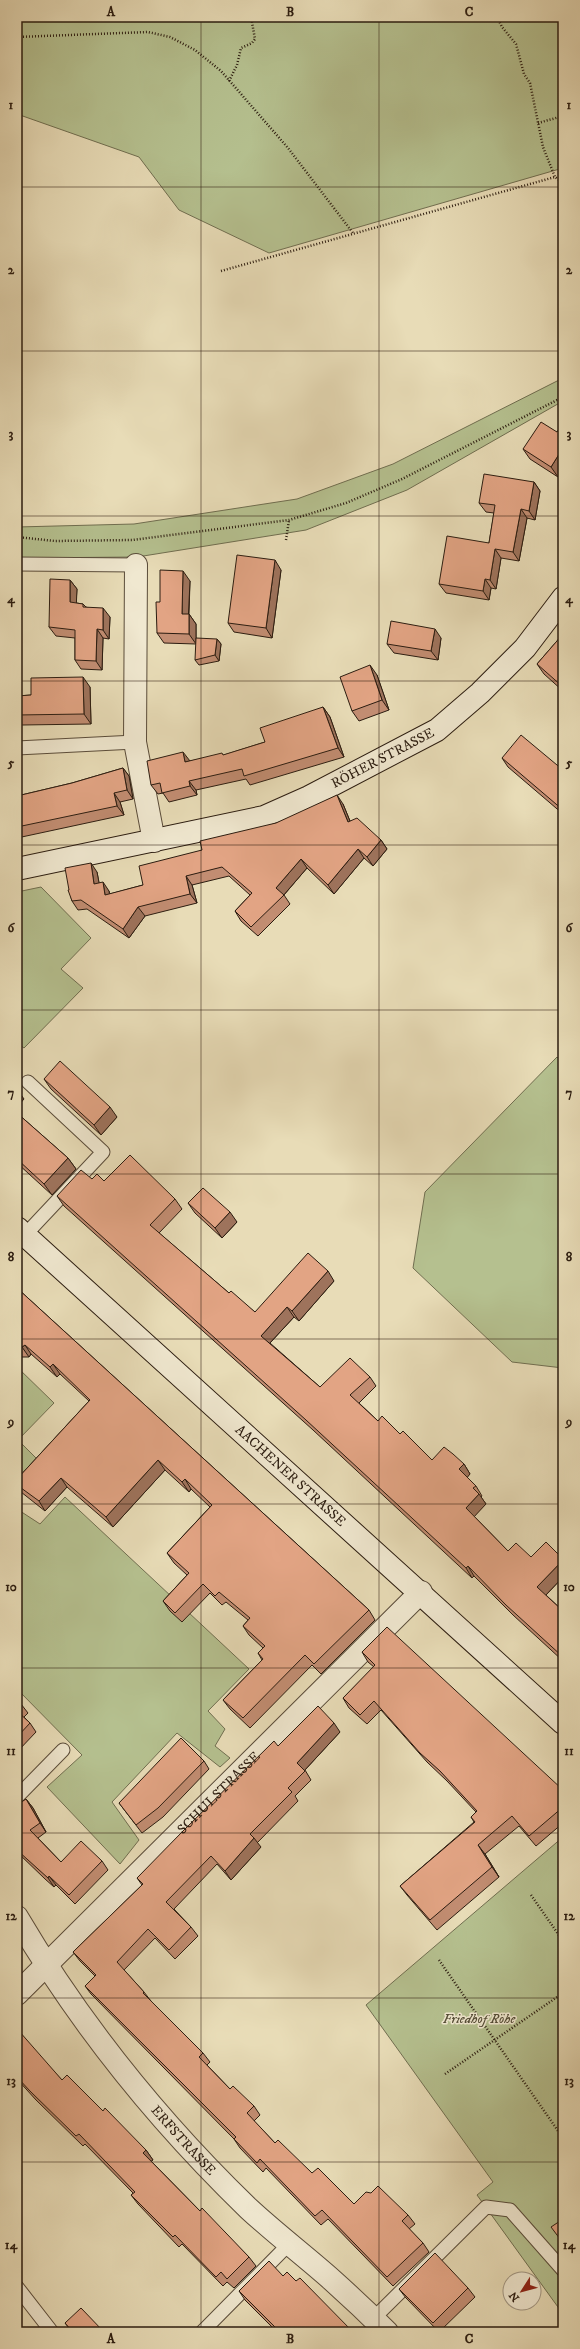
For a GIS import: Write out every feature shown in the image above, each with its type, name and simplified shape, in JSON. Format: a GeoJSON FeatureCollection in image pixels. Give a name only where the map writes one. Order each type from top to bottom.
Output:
{"type":"FeatureCollection","features":[{"type":"Feature","properties":{"kind":"street"},"geometry":{"type":"LineString","coordinates":[[136,565],[135,742],[154,841]]}},
{"type":"Feature","properties":{"kind":"street","name":"RÖHER STRASSE"},"geometry":{"type":"LineString","coordinates":[[17,869],[264,818],[369,767],[437,730],[480,693],[525,648],[563,598]]}},
{"type":"Feature","properties":{"kind":"street","name":"AACHENER STRASSE"},"geometry":{"type":"LineString","coordinates":[[21,1232],[563,1723]]}},
{"type":"Feature","properties":{"kind":"street","name":"SCHULSTRASSE"},"geometry":{"type":"LineString","coordinates":[[17,1994],[420,1592]]}},
{"type":"Feature","properties":{"kind":"street","name":"ERFSTRASSE"},"geometry":{"type":"LineString","coordinates":[[17,1917],[46,1966],[115,2059],[163,2119],[250,2210],[332,2280],[380,2325]]}},
{"type":"Feature","properties":{"kind":"lane"},"geometry":{"type":"LineString","coordinates":[[17,564],[136,565]]}},
{"type":"Feature","properties":{"kind":"lane"},"geometry":{"type":"LineString","coordinates":[[17,748],[135,742]]}},
{"type":"Feature","properties":{"kind":"lane"},"geometry":{"type":"LineString","coordinates":[[21,1232],[103,1152],[28,1082]]}},
{"type":"Feature","properties":{"kind":"lane"},"geometry":{"type":"LineString","coordinates":[[17,1797],[62,1750]]}},
{"type":"Feature","properties":{"kind":"lane"},"geometry":{"type":"LineString","coordinates":[[380,2325],[486,2207],[510,2210],[563,2270]]}},
{"type":"Feature","properties":{"kind":"lane"},"geometry":{"type":"LineString","coordinates":[[202,2332],[288,2244]]}},
{"type":"Feature","properties":{"kind":"lane"},"geometry":{"type":"LineString","coordinates":[[17,2287],[52,2332]]}},
{"type":"Feature","properties":{"kind":"path"},"geometry":{"type":"LineString","coordinates":[[229,81],[237,65],[241,48],[252,43],[255,39],[251,17]]}},
{"type":"Feature","properties":{"kind":"path"},"geometry":{"type":"LineString","coordinates":[[497,17],[502,27],[516,44],[524,74],[530,83],[543,147],[555,177],[563,183]]}},
{"type":"Feature","properties":{"kind":"path"},"geometry":{"type":"LineString","coordinates":[[17,37],[148,32],[170,37],[195,50],[229,81],[288,148],[353,233]]}},
{"type":"Feature","properties":{"kind":"path"},"geometry":{"type":"LineString","coordinates":[[538,123],[563,116]]}},
{"type":"Feature","properties":{"kind":"path"},"geometry":{"type":"LineString","coordinates":[[221,271],[555,177]]}},
{"type":"Feature","properties":{"kind":"path"},"geometry":{"type":"LineString","coordinates":[[17,507],[19,537],[55,541],[132,540],[289,520],[346,503],[402,479],[563,397]]}},
{"type":"Feature","properties":{"kind":"path"},"geometry":{"type":"LineString","coordinates":[[286,540],[289,520]]}},
{"type":"Feature","properties":{"kind":"path"},"geometry":{"type":"LineString","coordinates":[[531,1895],[563,1941]]}},
{"type":"Feature","properties":{"kind":"path"},"geometry":{"type":"LineString","coordinates":[[438,1960],[563,2138]]}},
{"type":"Feature","properties":{"kind":"path"},"geometry":{"type":"LineString","coordinates":[[445,2074],[563,1993]]}},
{"type":"Feature","properties":{"kind":"green space"},"geometry":{"type":"Polygon","coordinates":[[[17,17],[563,17],[563,168],[269,253],[179,210],[139,157],[17,114],[17,17]]]}},
{"type":"Feature","properties":{"kind":"green space"},"geometry":{"type":"Polygon","coordinates":[[[563,378],[563,401],[407,490],[306,530],[137,557],[17,558],[17,527],[134,524],[297,499],[393,464],[563,378]]]}},
{"type":"Feature","properties":{"kind":"green space"},"geometry":{"type":"Polygon","coordinates":[[[41,887],[91,938],[61,969],[83,988],[24,1048],[17,1043],[17,892],[41,887]]]}},
{"type":"Feature","properties":{"kind":"green space"},"geometry":{"type":"Polygon","coordinates":[[[557,1057],[563,1063],[563,1368],[512,1362],[413,1268],[425,1192],[557,1057]]]}},
{"type":"Feature","properties":{"kind":"green space"},"geometry":{"type":"Polygon","coordinates":[[[17,1367],[54,1403],[18,1440],[39,1461],[17,1486],[17,1367]]]}},
{"type":"Feature","properties":{"kind":"green space"},"geometry":{"type":"Polygon","coordinates":[[[65,1497],[249,1669],[208,1711],[225,1729],[215,1746],[230,1758],[220,1767],[177,1733],[112,1802],[139,1840],[120,1864],[47,1787],[82,1755],[17,1689],[17,1509],[40,1524],[65,1497]]]}},
{"type":"Feature","properties":{"kind":"green space","name":"Friedhof Röhe"},"geometry":{"type":"Polygon","coordinates":[[[563,1837],[563,2314],[542,2285],[542,2271],[532,2271],[477,2195],[493,2182],[366,2005],[563,1837]]]}},
{"type":"Feature","properties":{"kind":"building"},"geometry":{"type":"Polygon","coordinates":[[[541,422],[557,432],[563,423],[563,452],[561,451],[551,467],[523,449],[541,422]]]}},
{"type":"Feature","properties":{"kind":"building"},"geometry":{"type":"Polygon","coordinates":[[[484,474],[534,482],[529,511],[521,509],[513,552],[495,549],[490,580],[485,579],[483,591],[439,584],[447,536],[489,543],[495,505],[479,503],[484,474]]]}},
{"type":"Feature","properties":{"kind":"building"},"geometry":{"type":"Polygon","coordinates":[[[237,555],[275,560],[266,628],[228,623],[237,555]]]}},
{"type":"Feature","properties":{"kind":"building"},"geometry":{"type":"Polygon","coordinates":[[[160,570],[183,571],[182,614],[189,614],[189,634],[157,633],[156,602],[160,602],[160,570]]]}},
{"type":"Feature","properties":{"kind":"building"},"geometry":{"type":"Polygon","coordinates":[[[50,579],[70,580],[70,602],[83,604],[83,607],[103,608],[103,630],[97,629],[96,661],[75,660],[75,630],[49,627],[50,579]]]}},
{"type":"Feature","properties":{"kind":"building"},"geometry":{"type":"Polygon","coordinates":[[[391,621],[435,629],[431,651],[387,644],[391,621]]]}},
{"type":"Feature","properties":{"kind":"building"},"geometry":{"type":"Polygon","coordinates":[[[563,634],[563,687],[537,664],[563,634]]]}},
{"type":"Feature","properties":{"kind":"building"},"geometry":{"type":"Polygon","coordinates":[[[196,638],[217,639],[215,655],[195,660],[196,638]]]}},
{"type":"Feature","properties":{"kind":"building"},"geometry":{"type":"Polygon","coordinates":[[[370,665],[382,700],[352,711],[340,677],[370,665]]]}},
{"type":"Feature","properties":{"kind":"building"},"geometry":{"type":"Polygon","coordinates":[[[83,677],[84,714],[17,715],[17,696],[31,695],[31,678],[83,677]]]}},
{"type":"Feature","properties":{"kind":"building"},"geometry":{"type":"Polygon","coordinates":[[[323,707],[338,748],[244,776],[242,769],[189,781],[190,786],[162,793],[160,783],[151,785],[147,761],[183,752],[185,762],[222,753],[223,755],[265,742],[260,728],[323,707]]]}},
{"type":"Feature","properties":{"kind":"building"},"geometry":{"type":"Polygon","coordinates":[[[521,735],[563,770],[563,810],[502,758],[521,735]]]}},
{"type":"Feature","properties":{"kind":"building"},"geometry":{"type":"Polygon","coordinates":[[[123,768],[127,790],[114,793],[117,806],[17,827],[17,796],[72,783],[123,768]]]}},
{"type":"Feature","properties":{"kind":"building"},"geometry":{"type":"Polygon","coordinates":[[[337,795],[348,822],[357,818],[381,840],[367,857],[358,849],[328,885],[301,859],[276,888],[284,895],[251,927],[235,911],[252,893],[222,867],[186,876],[190,894],[138,907],[123,929],[81,900],[72,901],[68,890],[65,868],[91,863],[94,884],[103,882],[105,895],[143,885],[139,866],[202,850],[200,841],[276,823],[337,795]]]}},
{"type":"Feature","properties":{"kind":"building"},"geometry":{"type":"Polygon","coordinates":[[[60,1061],[110,1107],[94,1125],[44,1079],[60,1061]]]}},
{"type":"Feature","properties":{"kind":"building"},"geometry":{"type":"Polygon","coordinates":[[[17,1113],[68,1158],[44,1184],[17,1159],[17,1113]]]}},
{"type":"Feature","properties":{"kind":"building"},"geometry":{"type":"Polygon","coordinates":[[[130,1155],[175,1199],[150,1225],[229,1293],[231,1291],[255,1312],[308,1253],[328,1271],[292,1311],[287,1307],[261,1336],[320,1387],[350,1358],[370,1377],[350,1395],[378,1421],[382,1416],[400,1434],[403,1431],[432,1460],[444,1447],[464,1464],[459,1469],[476,1486],[473,1488],[479,1494],[466,1508],[508,1551],[516,1543],[531,1557],[546,1542],[563,1559],[537,1587],[563,1611],[563,1657],[506,1605],[468,1566],[466,1568],[306,1420],[57,1196],[81,1170],[92,1179],[97,1174],[104,1181],[130,1155]]]}},
{"type":"Feature","properties":{"kind":"building"},"geometry":{"type":"Polygon","coordinates":[[[203,1188],[230,1212],[215,1228],[188,1203],[203,1188]]]}},
{"type":"Feature","properties":{"kind":"building"},"geometry":{"type":"Polygon","coordinates":[[[17,1288],[369,1610],[314,1664],[305,1655],[243,1718],[223,1700],[263,1659],[258,1653],[265,1646],[243,1626],[250,1618],[219,1592],[215,1596],[203,1584],[175,1613],[163,1601],[189,1573],[167,1553],[212,1505],[185,1479],[182,1482],[158,1460],[106,1517],[61,1478],[39,1501],[17,1485],[17,1479],[90,1400],[53,1364],[50,1367],[25,1345],[22,1347],[17,1347],[17,1288]]]}},
{"type":"Feature","properties":{"kind":"building"},"geometry":{"type":"Polygon","coordinates":[[[387,1627],[563,1790],[563,1807],[529,1836],[512,1816],[478,1845],[492,1867],[430,1920],[400,1886],[475,1822],[471,1817],[477,1811],[440,1771],[420,1753],[374,1701],[360,1715],[343,1698],[375,1665],[362,1652],[387,1627]]]}},
{"type":"Feature","properties":{"kind":"building"},"geometry":{"type":"Polygon","coordinates":[[[17,1700],[21,1704],[17,1709],[17,1700]]]}},
{"type":"Feature","properties":{"kind":"building"},"geometry":{"type":"Polygon","coordinates":[[[318,1706],[334,1723],[297,1763],[305,1771],[288,1788],[292,1792],[250,1834],[254,1838],[225,1871],[211,1856],[166,1902],[191,1927],[169,1950],[148,1929],[117,1962],[144,1992],[143,1993],[203,2053],[199,2057],[230,2089],[233,2086],[254,2106],[247,2113],[275,2143],[278,2140],[312,2173],[318,2168],[354,2204],[366,2192],[371,2193],[378,2186],[408,2215],[402,2221],[423,2243],[387,2277],[322,2210],[315,2216],[260,2159],[257,2163],[234,2139],[236,2137],[85,1986],[96,1975],[73,1952],[143,1884],[137,1878],[182,1832],[274,1741],[278,1746],[318,1706]]]}},
{"type":"Feature","properties":{"kind":"building"},"geometry":{"type":"Polygon","coordinates":[[[17,1711],[30,1723],[17,1737],[17,1711]]]}},
{"type":"Feature","properties":{"kind":"building"},"geometry":{"type":"Polygon","coordinates":[[[181,1738],[204,1761],[158,1808],[136,1825],[119,1803],[181,1738]]]}},
{"type":"Feature","properties":{"kind":"building"},"geometry":{"type":"Polygon","coordinates":[[[26,1799],[40,1823],[30,1830],[61,1862],[81,1841],[102,1861],[69,1895],[49,1876],[48,1878],[17,1850],[17,1805],[26,1799]]]}},
{"type":"Feature","properties":{"kind":"building"},"geometry":{"type":"Polygon","coordinates":[[[19,2031],[62,2080],[67,2075],[103,2111],[105,2108],[146,2150],[143,2153],[200,2211],[202,2208],[249,2257],[227,2279],[221,2272],[216,2277],[175,2235],[173,2237],[131,2195],[135,2192],[79,2134],[76,2136],[17,2077],[17,2033],[19,2031]]]}},
{"type":"Feature","properties":{"kind":"building"},"geometry":{"type":"Polygon","coordinates":[[[563,2219],[563,2243],[551,2227],[563,2219]]]}},
{"type":"Feature","properties":{"kind":"building"},"geometry":{"type":"Polygon","coordinates":[[[435,2253],[468,2288],[433,2323],[399,2289],[435,2253]]]}},
{"type":"Feature","properties":{"kind":"building"},"geometry":{"type":"Polygon","coordinates":[[[269,2261],[283,2276],[287,2272],[296,2281],[300,2278],[353,2332],[280,2332],[239,2291],[269,2261]]]}},
{"type":"Feature","properties":{"kind":"building"},"geometry":{"type":"Polygon","coordinates":[[[81,2308],[104,2332],[73,2332],[65,2323],[81,2308]]]}}]}
